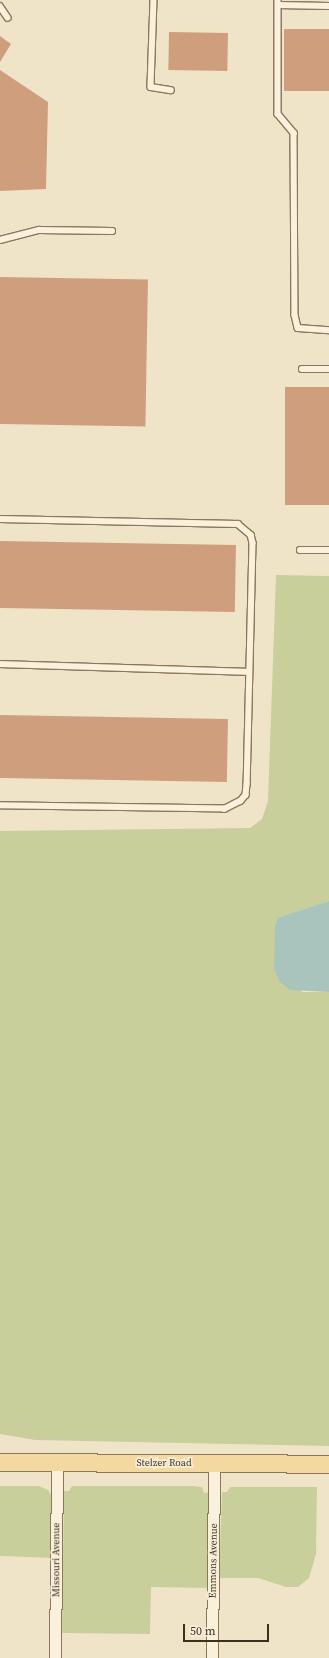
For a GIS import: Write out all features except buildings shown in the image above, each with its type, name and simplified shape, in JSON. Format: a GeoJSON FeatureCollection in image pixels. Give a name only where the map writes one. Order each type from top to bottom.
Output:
{"type":"FeatureCollection","features":[{"type":"Feature","properties":{"kind":"main road","name":"Stelzer Road"},"geometry":{"type":"LineString","coordinates":[[0,1462],[329,1464]]}},
{"type":"Feature","properties":{"kind":"street","name":"Missouri Avenue"},"geometry":{"type":"LineString","coordinates":[[55,1658],[56,1463]]}},
{"type":"Feature","properties":{"kind":"street","name":"Emmons Avenue"},"geometry":{"type":"LineString","coordinates":[[212,1658],[214,1464]]}},
{"type":"Feature","properties":{"kind":"lane"},"geometry":{"type":"LineString","coordinates":[[154,0],[152,87],[171,90]]}},
{"type":"Feature","properties":{"kind":"lane"},"geometry":{"type":"LineString","coordinates":[[329,6],[278,2],[278,114],[294,133],[295,315],[298,328],[329,330]]}},
{"type":"Feature","properties":{"kind":"lane"},"geometry":{"type":"LineString","coordinates":[[0,6],[8,18]]}},
{"type":"Feature","properties":{"kind":"lane"},"geometry":{"type":"LineString","coordinates":[[0,240],[39,230],[112,231]]}},
{"type":"Feature","properties":{"kind":"lane"},"geometry":{"type":"LineString","coordinates":[[302,369],[329,369]]}},
{"type":"Feature","properties":{"kind":"lane"},"geometry":{"type":"LineString","coordinates":[[0,519],[242,525],[251,535],[253,543],[246,795],[233,806],[225,809],[0,806]]}},
{"type":"Feature","properties":{"kind":"lane"},"geometry":{"type":"LineString","coordinates":[[300,550],[329,550]]}},
{"type":"Feature","properties":{"kind":"lane"},"geometry":{"type":"LineString","coordinates":[[0,664],[249,672]]}},
{"type":"Feature","properties":{"kind":"green space"},"geometry":{"type":"Polygon","coordinates":[[[276,575],[329,576],[329,901],[279,917],[302,992],[329,992],[329,1446],[35,1440],[0,1434],[0,831],[250,828],[262,819],[268,801],[276,575]]]}},
{"type":"Feature","properties":{"kind":"green space"},"geometry":{"type":"Polygon","coordinates":[[[0,1486],[39,1486],[48,1490],[52,1496],[52,1558],[0,1556],[0,1486]]]}},
{"type":"Feature","properties":{"kind":"green space"},"geometry":{"type":"Polygon","coordinates":[[[72,1486],[193,1486],[202,1487],[204,1493],[210,1492],[209,1588],[151,1587],[150,1634],[62,1633],[64,1491],[69,1491],[72,1486]]]}},
{"type":"Feature","properties":{"kind":"green space"},"geometry":{"type":"Polygon","coordinates":[[[230,1487],[317,1487],[316,1554],[309,1578],[298,1587],[286,1587],[258,1578],[219,1578],[222,1492],[227,1492],[230,1487]]]}},
{"type":"Feature","properties":{"kind":"water"},"geometry":{"type":"Polygon","coordinates":[[[329,901],[329,992],[290,990],[280,982],[274,969],[275,925],[279,917],[329,901]]]}}]}
